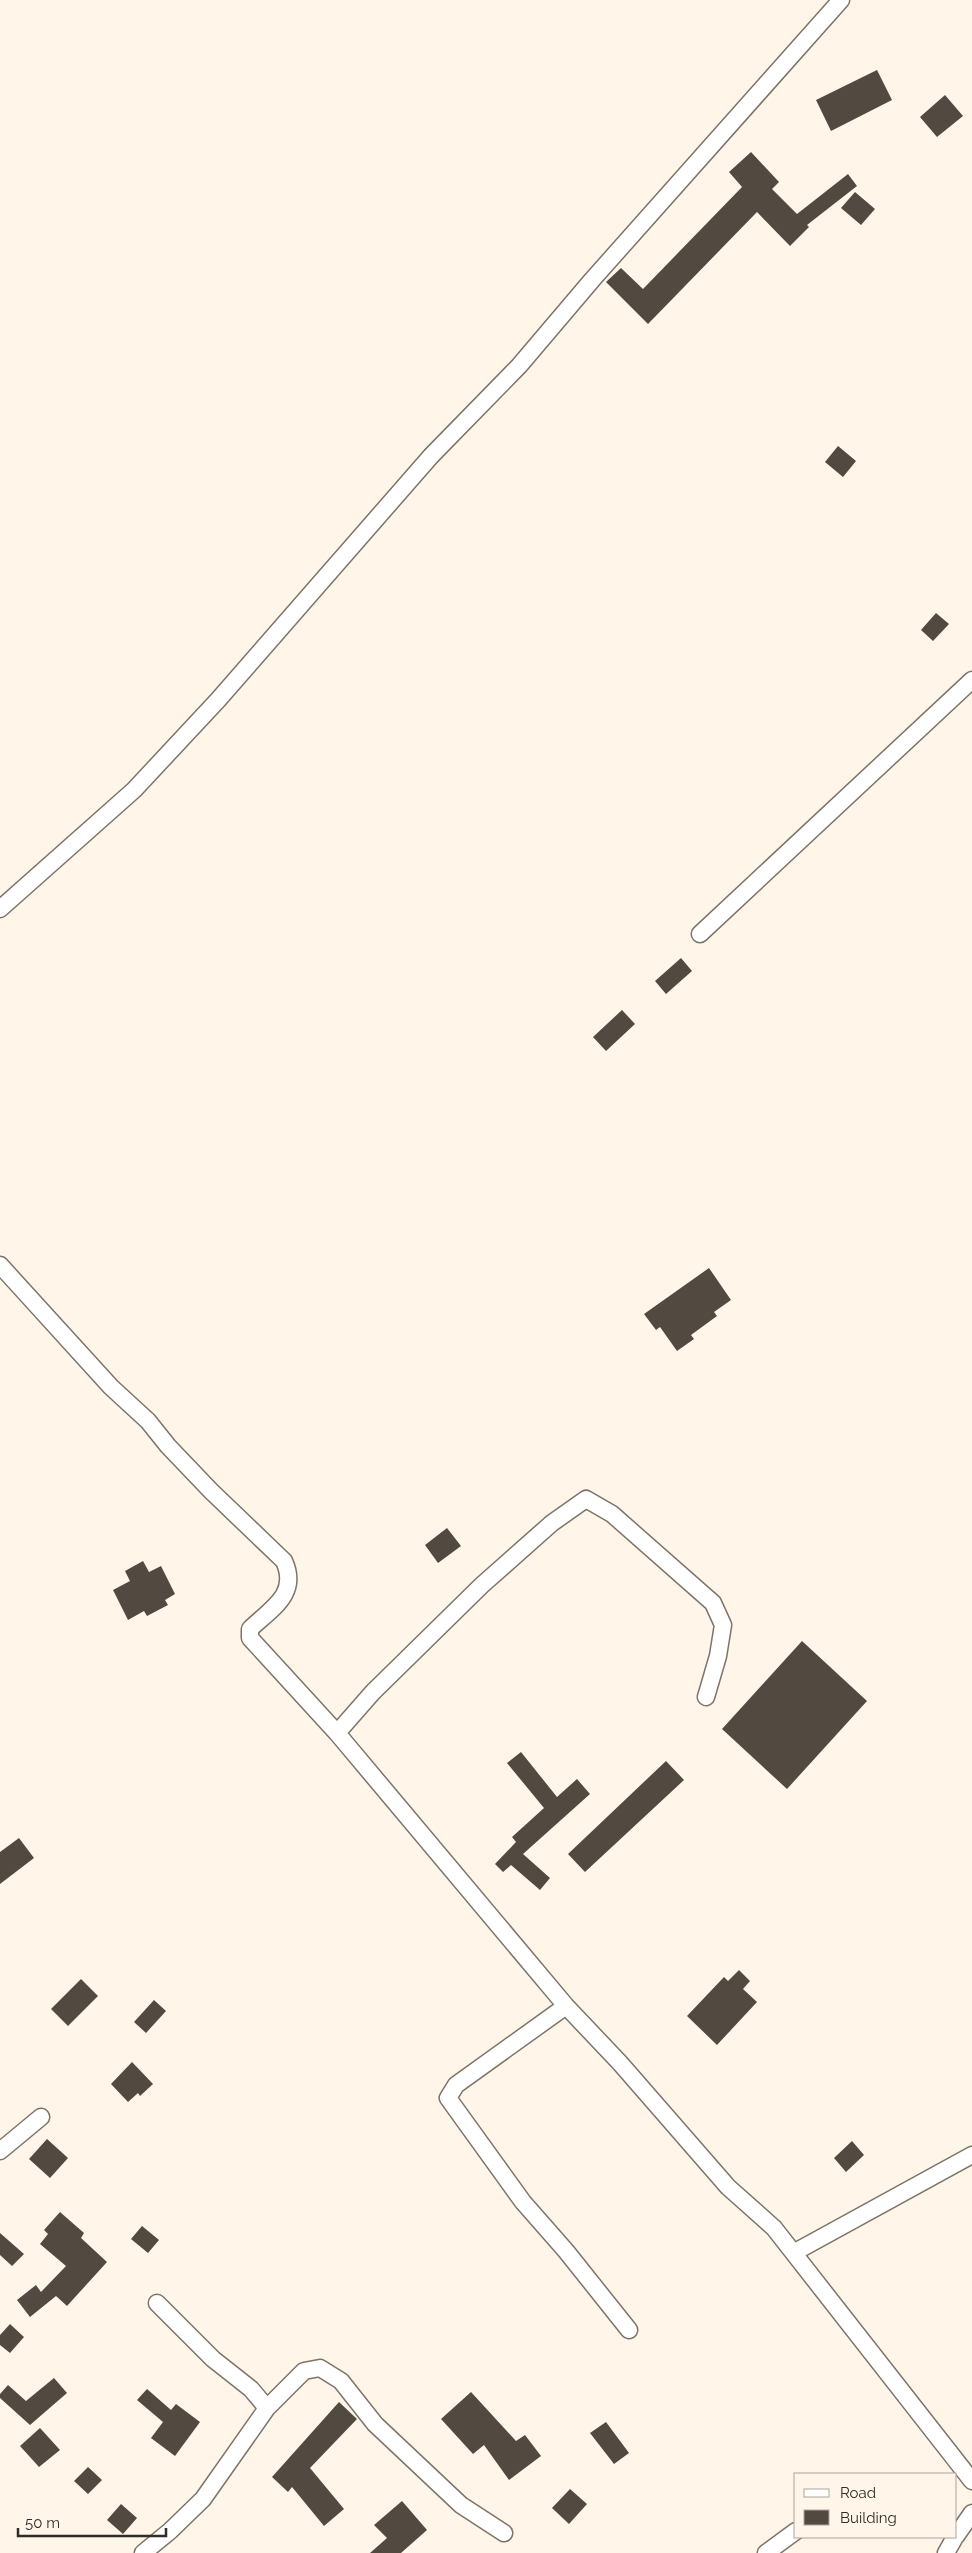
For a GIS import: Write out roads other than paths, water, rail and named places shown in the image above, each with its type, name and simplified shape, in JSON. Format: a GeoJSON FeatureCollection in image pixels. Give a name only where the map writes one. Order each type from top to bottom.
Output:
{"type":"FeatureCollection","features":[{"type":"Feature","properties":{"kind":"street"},"geometry":{"type":"LineString","coordinates":[[0,909],[134,790],[173,748],[431,456],[519,366],[598,272],[841,0]]}},
{"type":"Feature","properties":{"kind":"street"},"geometry":{"type":"LineString","coordinates":[[700,934],[972,680]]}},
{"type":"Feature","properties":{"kind":"street"},"geometry":{"type":"LineString","coordinates":[[0,1265],[111,1387],[148,1421],[168,1446],[211,1491],[284,1561],[290,1574],[290,1586],[280,1600],[250,1629],[250,1638],[337,1733],[566,2006],[620,2063],[728,2187],[774,2228],[965,2478]]}},
{"type":"Feature","properties":{"kind":"street"},"geometry":{"type":"LineString","coordinates":[[337,1733],[372,1692],[482,1584],[552,1523],[586,1499],[612,1514],[713,1603],[723,1625],[718,1656],[706,1697]]}},
{"type":"Feature","properties":{"kind":"street"},"geometry":{"type":"LineString","coordinates":[[566,2006],[456,2085],[448,2098],[523,2202],[566,2251],[629,2330]]}},
{"type":"Feature","properties":{"kind":"street"},"geometry":{"type":"LineString","coordinates":[[0,2151],[40,2117]]}},
{"type":"Feature","properties":{"kind":"street"},"geometry":{"type":"LineString","coordinates":[[794,2252],[972,2155]]}},
{"type":"Feature","properties":{"kind":"street"},"geometry":{"type":"LineString","coordinates":[[157,2303],[213,2358],[251,2388],[267,2408]]}},
{"type":"Feature","properties":{"kind":"street"},"geometry":{"type":"LineString","coordinates":[[144,2553],[203,2499],[267,2408],[304,2371],[320,2368],[341,2381],[375,2424],[461,2505],[504,2533]]}},
{"type":"Feature","properties":{"kind":"street"},"geometry":{"type":"LineString","coordinates":[[957,2535],[972,2513]]}},
{"type":"Feature","properties":{"kind":"street"},"geometry":{"type":"LineString","coordinates":[[766,2553],[794,2532]]}},
{"type":"Feature","properties":{"kind":"street"},"geometry":{"type":"LineString","coordinates":[[946,2553],[955,2538]]}}]}
